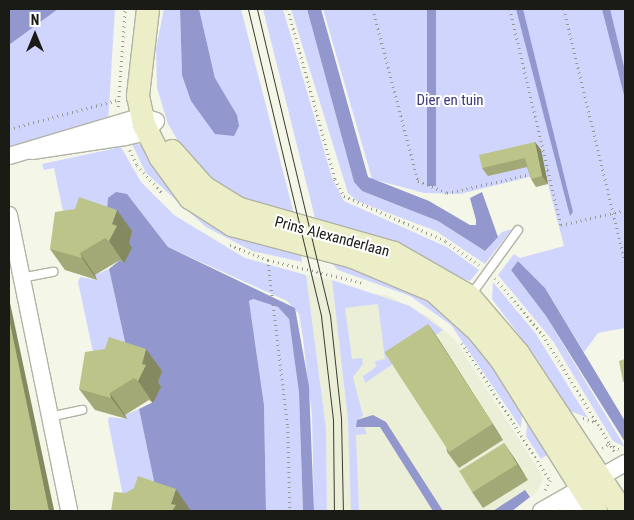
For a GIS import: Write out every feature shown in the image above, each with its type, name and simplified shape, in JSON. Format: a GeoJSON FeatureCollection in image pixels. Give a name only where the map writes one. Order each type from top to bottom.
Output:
{"type":"FeatureCollection","features":[{"type":"Feature","properties":{"kind":"main road","name":"Prins Alexanderlaan"},"geometry":{"type":"LineString","coordinates":[[147,13],[138,96],[148,123],[190,198],[210,213],[232,225],[380,266],[434,291],[457,309],[608,479]]}},
{"type":"Feature","properties":{"kind":"main road","name":"Prins Alexanderlaan"},"geometry":{"type":"LineString","coordinates":[[148,123],[187,170],[237,208],[394,253],[470,296],[518,353],[608,479],[622,511]]}},
{"type":"Feature","properties":{"kind":"street"},"geometry":{"type":"LineString","coordinates":[[9,156],[148,123]]}},
{"type":"Feature","properties":{"kind":"street"},"geometry":{"type":"LineString","coordinates":[[9,215],[69,511]]}},
{"type":"Feature","properties":{"kind":"street"},"geometry":{"type":"LineString","coordinates":[[541,511],[608,479]]}},
{"type":"Feature","properties":{"kind":"street"},"geometry":{"type":"LineString","coordinates":[[568,511],[608,479]]}},
{"type":"Feature","properties":{"kind":"lane"},"geometry":{"type":"LineString","coordinates":[[470,296],[489,273],[518,230]]}},
{"type":"Feature","properties":{"kind":"lane"},"geometry":{"type":"LineString","coordinates":[[21,278],[53,272]]}},
{"type":"Feature","properties":{"kind":"lane"},"geometry":{"type":"LineString","coordinates":[[49,417],[82,410]]}},
{"type":"Feature","properties":{"kind":"path"},"geometry":{"type":"LineString","coordinates":[[9,129],[117,100],[125,9]]}},
{"type":"Feature","properties":{"kind":"path"},"geometry":{"type":"LineString","coordinates":[[288,9],[335,179],[344,196],[446,241],[489,273],[543,336],[609,444],[608,479]]}},
{"type":"Feature","properties":{"kind":"path"},"geometry":{"type":"LineString","coordinates":[[373,9],[418,181],[447,193],[548,170]]}},
{"type":"Feature","properties":{"kind":"path"},"geometry":{"type":"LineString","coordinates":[[510,9],[561,225],[625,210]]}},
{"type":"Feature","properties":{"kind":"path"},"geometry":{"type":"LineString","coordinates":[[564,9],[625,262]]}},
{"type":"Feature","properties":{"kind":"path"},"geometry":{"type":"LineString","coordinates":[[268,260],[288,427],[290,511]]}},
{"type":"Feature","properties":{"kind":"path"},"geometry":{"type":"LineString","coordinates":[[322,272],[372,286]]}},
{"type":"Feature","properties":{"kind":"path"},"geometry":{"type":"LineString","coordinates":[[458,336],[550,480]]}},
{"type":"Feature","properties":{"kind":"path"},"geometry":{"type":"LineString","coordinates":[[608,479],[609,444]]}},
{"type":"Feature","properties":{"kind":"shaded area"},"geometry":{"type":"Polygon","coordinates":[[[9,9],[58,9],[9,45],[9,9]]]}},
{"type":"Feature","properties":{"kind":"shaded area"},"geometry":{"type":"Polygon","coordinates":[[[180,9],[199,9],[215,78],[237,115],[239,126],[234,136],[215,134],[191,101],[182,75],[180,9]]]}},
{"type":"Feature","properties":{"kind":"shaded area"},"geometry":{"type":"Polygon","coordinates":[[[307,9],[321,9],[368,177],[429,201],[470,225],[476,225],[476,220],[470,198],[482,192],[498,237],[485,251],[438,221],[362,191],[354,182],[307,9]]]}},
{"type":"Feature","properties":{"kind":"shaded area"},"geometry":{"type":"Polygon","coordinates":[[[427,9],[436,9],[436,186],[427,186],[427,9]]]}},
{"type":"Feature","properties":{"kind":"shaded area"},"geometry":{"type":"Polygon","coordinates":[[[516,9],[523,9],[573,212],[570,216],[516,9]]]}},
{"type":"Feature","properties":{"kind":"shaded area"},"geometry":{"type":"Polygon","coordinates":[[[602,9],[610,9],[625,71],[625,99],[602,9]]]}},
{"type":"Feature","properties":{"kind":"shaded area"},"geometry":{"type":"Polygon","coordinates":[[[116,192],[127,194],[168,247],[295,308],[309,386],[314,511],[303,511],[299,393],[289,319],[278,307],[253,299],[249,301],[264,405],[266,511],[191,511],[158,500],[139,409],[153,402],[129,360],[109,269],[120,260],[123,262],[131,248],[106,222],[108,198],[116,192]]]}},
{"type":"Feature","properties":{"kind":"shaded area"},"geometry":{"type":"Polygon","coordinates":[[[518,261],[545,288],[625,421],[625,442],[546,316],[511,270],[518,261]]]}},
{"type":"Feature","properties":{"kind":"shaded area"},"geometry":{"type":"Polygon","coordinates":[[[306,275],[332,280],[348,414],[336,291],[387,295],[431,318],[455,340],[544,478],[535,494],[509,511],[327,511],[326,428],[306,275]]]}},
{"type":"Feature","properties":{"kind":"shaded area"},"geometry":{"type":"Polygon","coordinates":[[[373,415],[386,422],[443,511],[433,511],[380,427],[356,427],[357,420],[373,415]]]}},
{"type":"Feature","properties":{"kind":"shaded area"},"geometry":{"type":"Polygon","coordinates":[[[525,490],[530,497],[512,511],[493,511],[525,490]]]}},
{"type":"Feature","properties":{"kind":"green space"},"geometry":{"type":"Polygon","coordinates":[[[58,9],[115,9],[108,122],[9,147],[9,45],[58,9]]]}},
{"type":"Feature","properties":{"kind":"green space"},"geometry":{"type":"Polygon","coordinates":[[[164,9],[180,9],[182,75],[237,115],[215,78],[199,9],[241,9],[296,222],[224,192],[193,166],[168,124],[157,88],[156,48],[164,9]]]}},
{"type":"Feature","properties":{"kind":"green space"},"geometry":{"type":"Polygon","coordinates":[[[263,9],[283,9],[332,178],[344,201],[447,247],[479,270],[470,281],[317,226],[263,9]]]}},
{"type":"Feature","properties":{"kind":"green space"},"geometry":{"type":"Polygon","coordinates":[[[291,9],[307,9],[354,182],[362,191],[438,221],[485,251],[502,232],[512,229],[485,264],[436,231],[357,201],[348,193],[291,9]]]}},
{"type":"Feature","properties":{"kind":"green space","name":"Dier en tuin"},"geometry":{"type":"Polygon","coordinates":[[[323,9],[625,9],[625,328],[598,333],[584,352],[545,288],[518,261],[511,270],[546,316],[625,447],[613,441],[553,341],[498,275],[514,254],[520,258],[564,246],[545,173],[460,194],[424,193],[372,179],[323,9]]]}},
{"type":"Feature","properties":{"kind":"green space"},"geometry":{"type":"Polygon","coordinates":[[[131,142],[147,147],[301,250],[302,262],[252,251],[206,227],[146,173],[131,142]]]}},
{"type":"Feature","properties":{"kind":"green space"},"geometry":{"type":"Polygon","coordinates":[[[121,147],[141,182],[174,215],[245,258],[306,275],[326,428],[327,511],[314,511],[312,416],[299,314],[287,301],[168,247],[131,199],[106,222],[66,226],[54,168],[44,170],[42,164],[121,147]]]}},
{"type":"Feature","properties":{"kind":"green space"},"geometry":{"type":"Polygon","coordinates":[[[328,259],[420,288],[497,364],[522,415],[521,428],[451,325],[410,296],[338,270],[328,259]]]}},
{"type":"Feature","properties":{"kind":"green space"},"geometry":{"type":"Polygon","coordinates":[[[109,269],[129,360],[96,366],[78,282],[80,277],[97,280],[95,275],[109,269]]]}},
{"type":"Feature","properties":{"kind":"green space"},"geometry":{"type":"Polygon","coordinates":[[[332,280],[410,306],[443,330],[365,383],[363,376],[376,367],[375,361],[385,359],[378,304],[345,308],[352,359],[362,358],[363,364],[353,377],[363,416],[357,420],[359,428],[364,427],[367,434],[356,435],[359,511],[351,511],[348,420],[332,280]]]}},
{"type":"Feature","properties":{"kind":"green space"},"geometry":{"type":"Polygon","coordinates":[[[493,282],[536,334],[588,418],[568,410],[548,387],[540,363],[492,299],[493,282]]]}},
{"type":"Feature","properties":{"kind":"green space"},"geometry":{"type":"Polygon","coordinates":[[[253,299],[278,307],[289,319],[299,393],[303,511],[266,511],[264,405],[249,301],[253,299]]]}},
{"type":"Feature","properties":{"kind":"green space"},"geometry":{"type":"Polygon","coordinates":[[[139,409],[158,500],[125,506],[108,421],[109,417],[126,419],[125,415],[139,409]]]}},
{"type":"Feature","properties":{"kind":"green space"},"geometry":{"type":"Polygon","coordinates":[[[527,423],[547,455],[541,459],[526,436],[527,423]]]}},
{"type":"Feature","properties":{"kind":"building"},"geometry":{"type":"Polygon","coordinates":[[[535,142],[542,176],[531,179],[525,158],[482,168],[479,155],[535,142]]]}},
{"type":"Feature","properties":{"kind":"building"},"geometry":{"type":"Polygon","coordinates":[[[79,197],[117,210],[112,224],[117,226],[109,241],[105,238],[80,253],[82,258],[50,249],[55,212],[75,209],[79,197]]]}},
{"type":"Feature","properties":{"kind":"building"},"geometry":{"type":"Polygon","coordinates":[[[9,318],[49,511],[9,511],[9,318]]]}},
{"type":"Feature","properties":{"kind":"building"},"geometry":{"type":"Polygon","coordinates":[[[428,324],[493,424],[449,452],[384,352],[428,324]]]}},
{"type":"Feature","properties":{"kind":"building"},"geometry":{"type":"Polygon","coordinates":[[[109,337],[146,349],[142,364],[146,365],[138,381],[134,378],[110,393],[111,398],[79,389],[85,352],[105,349],[109,337]]]}},
{"type":"Feature","properties":{"kind":"building"},"geometry":{"type":"Polygon","coordinates":[[[625,359],[625,381],[623,382],[619,361],[625,359]]]}},
{"type":"Feature","properties":{"kind":"building"},"geometry":{"type":"Polygon","coordinates":[[[504,443],[517,464],[472,492],[459,471],[504,443]]]}},
{"type":"Feature","properties":{"kind":"building"},"geometry":{"type":"Polygon","coordinates":[[[138,476],[176,489],[171,504],[176,505],[172,511],[111,511],[114,492],[126,493],[134,488],[138,476]]]}},
{"type":"Feature","properties":{"kind":"tram line"},"geometry":{"type":"LineString","coordinates":[[248,9],[321,316],[333,420],[334,511]]}},
{"type":"Feature","properties":{"kind":"tram line"},"geometry":{"type":"LineString","coordinates":[[257,9],[330,315],[341,418],[343,511]]}}]}
